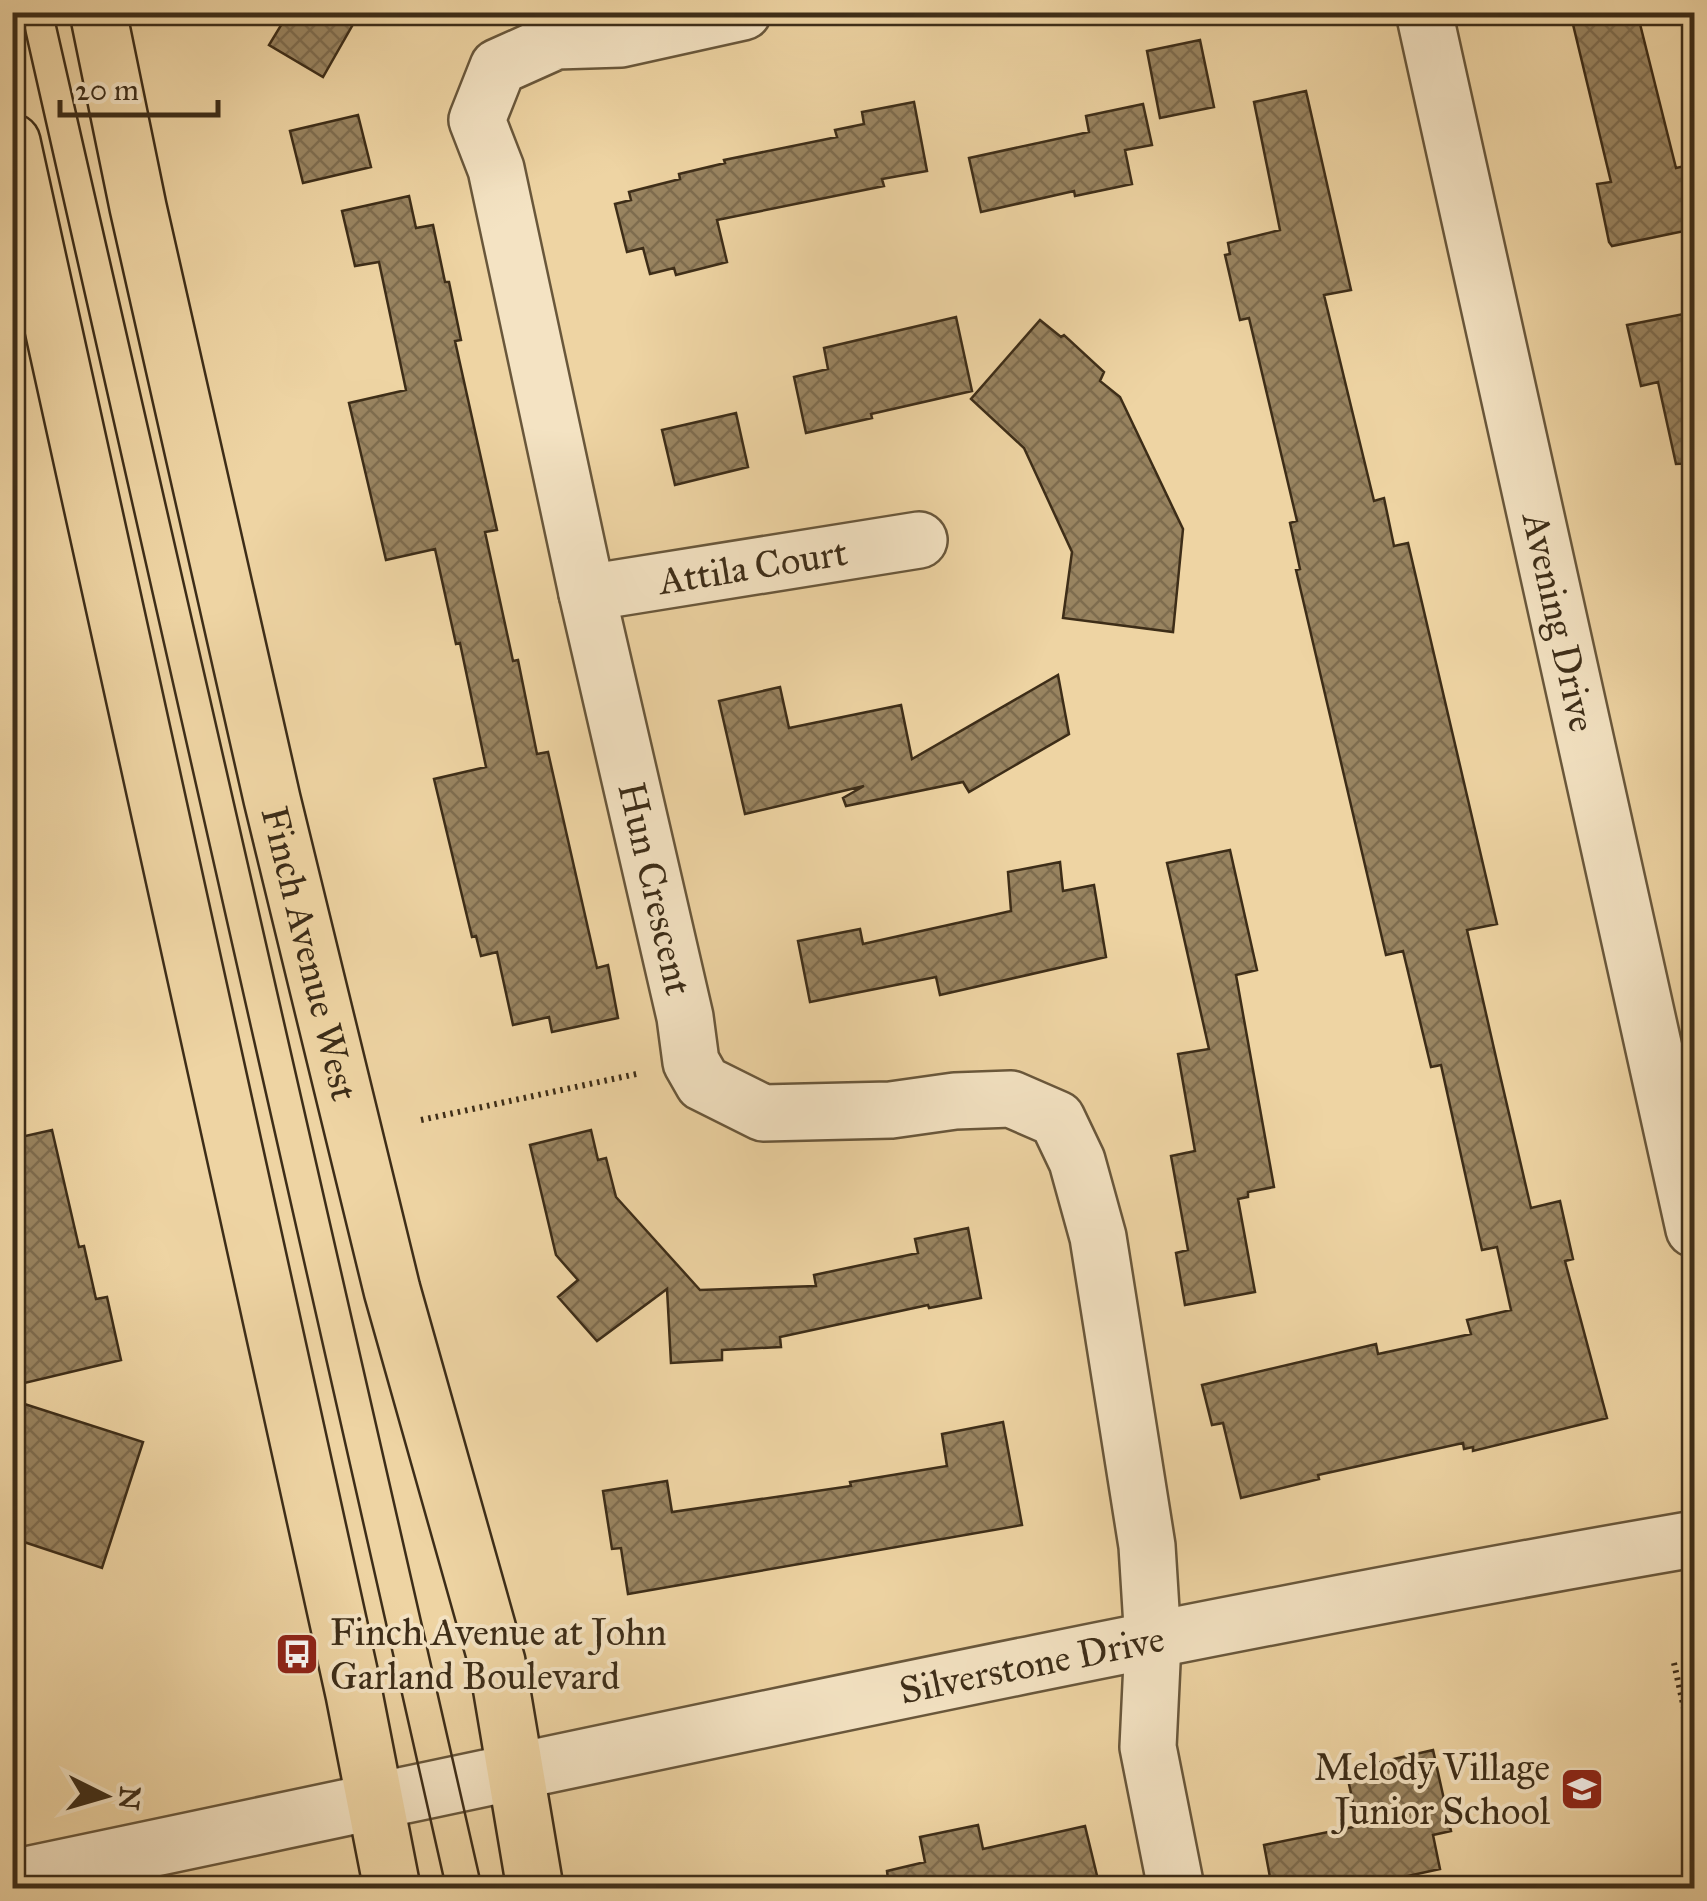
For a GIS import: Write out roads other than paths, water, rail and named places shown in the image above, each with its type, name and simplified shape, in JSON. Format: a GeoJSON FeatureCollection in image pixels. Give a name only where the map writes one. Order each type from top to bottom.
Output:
{"type":"FeatureCollection","features":[{"type":"Feature","properties":{"kind":"main road","name":"Finch Avenue West"},"geometry":{"type":"LineString","coordinates":[[98,12],[138,207],[272,799],[392,1290],[496,1662],[535,1888]]}},
{"type":"Feature","properties":{"kind":"main road"},"geometry":{"type":"LineString","coordinates":[[12,142],[354,1694],[392,1888]]}},
{"type":"Feature","properties":{"kind":"street","name":"Hun Crescent"},"geometry":{"type":"LineString","coordinates":[[744,12],[621,40],[556,41],[498,66],[477,120],[496,169],[586,592],[685,1017],[691,1062],[702,1082],[762,1113],[891,1110],[955,1101],[1011,1099],[1057,1119],[1077,1161],[1098,1237],[1150,1564],[1153,1642]]}},
{"type":"Feature","properties":{"kind":"street","name":"Avening Drive"},"geometry":{"type":"LineString","coordinates":[[1424,12],[1694,1230]]}},
{"type":"Feature","properties":{"kind":"street","name":"Attila Court"},"geometry":{"type":"LineString","coordinates":[[586,592],[918,540]]}},
{"type":"Feature","properties":{"kind":"street","name":"Silverstone Drive"},"geometry":{"type":"LineString","coordinates":[[12,1878],[1475,1577],[1694,1539]]}},
{"type":"Feature","properties":{"kind":"street"},"geometry":{"type":"LineString","coordinates":[[1153,1642],[1148,1747],[1176,1888]]}},
{"type":"Feature","properties":{"kind":"tram line"},"geometry":{"type":"LineString","coordinates":[[21,12],[446,1888]]}},
{"type":"Feature","properties":{"kind":"tram line"},"geometry":{"type":"LineString","coordinates":[[53,12],[482,1888]]}},
{"type":"Feature","properties":{"kind":"place","name":"Finch Avenue at John Garland Boulevard"},"geometry":{"type":"Point","coordinates":[297,1654]}},
{"type":"Feature","properties":{"kind":"place","name":"Melody Village Junior School"},"geometry":{"type":"Point","coordinates":[1582,1789]}}]}
